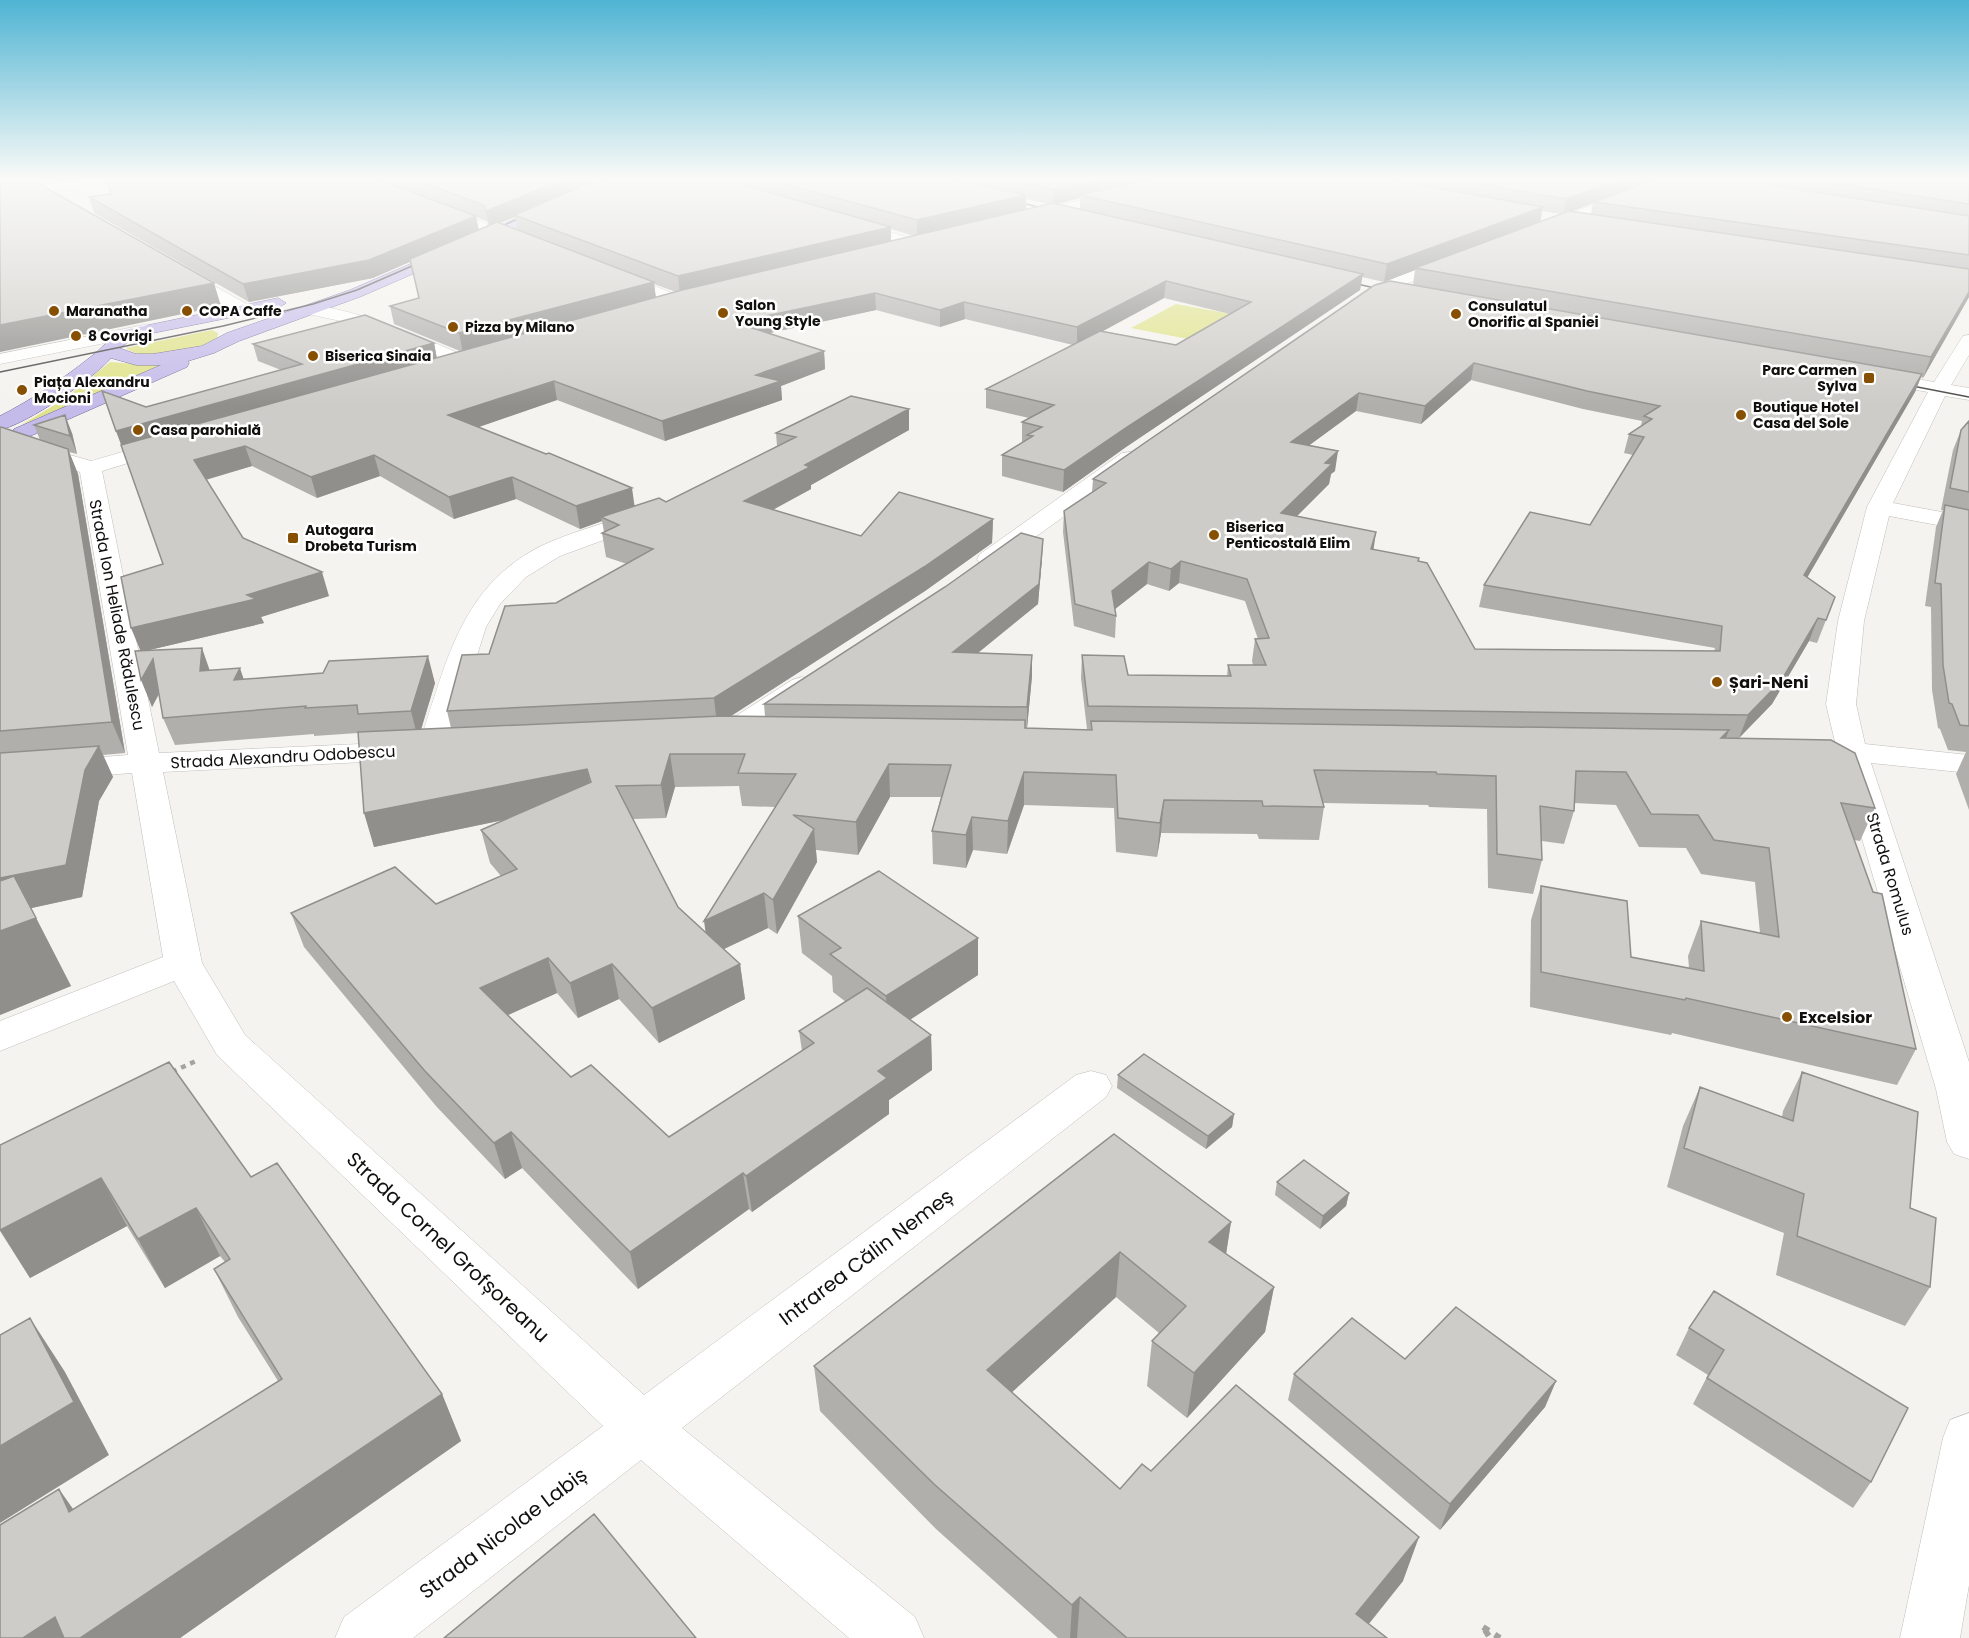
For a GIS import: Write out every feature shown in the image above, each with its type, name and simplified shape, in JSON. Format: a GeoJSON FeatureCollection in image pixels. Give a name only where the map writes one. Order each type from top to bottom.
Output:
{"type":"FeatureCollection","features":[{"type":"Feature","properties":{"kind":"main road"},"geometry":{"type":"LineString","coordinates":[[2,436],[40,403],[110,350],[111,345],[118,340],[152,328],[322,293],[418,253]]}},
{"type":"Feature","properties":{"kind":"main road"},"geometry":{"type":"LineString","coordinates":[[2,436],[167,370],[233,337],[356,293],[445,253]]}},
{"type":"Feature","properties":{"kind":"main road"},"geometry":{"type":"LineString","coordinates":[[152,328],[212,324],[230,329],[234,333],[233,337]]}},
{"type":"Feature","properties":{"kind":"main road"},"geometry":{"type":"LineString","coordinates":[[110,350],[115,355],[141,359],[200,352]]}},
{"type":"Feature","properties":{"kind":"street"},"geometry":{"type":"LineString","coordinates":[[1337,315],[1381,288],[1474,254]]}},
{"type":"Feature","properties":{"kind":"street"},"geometry":{"type":"LineString","coordinates":[[168,265],[244,310]]}},
{"type":"Feature","properties":{"kind":"street"},"geometry":{"type":"LineString","coordinates":[[594,268],[685,300],[658,307]]}},
{"type":"Feature","properties":{"kind":"street"},"geometry":{"type":"LineString","coordinates":[[1360,283],[1416,294]]}},
{"type":"Feature","properties":{"kind":"street"},"geometry":{"type":"LineString","coordinates":[[310,309],[354,316],[467,359],[427,370]]}},
{"type":"Feature","properties":{"kind":"street"},"geometry":{"type":"LineString","coordinates":[[0,359],[152,328]]}},
{"type":"Feature","properties":{"kind":"street","name":"Strada Romulus"},"geometry":{"type":"LineString","coordinates":[[1969,340],[1939,389],[1879,507],[1851,621],[1841,704],[1852,752],[1957,1089],[1969,1142]]}},
{"type":"Feature","properties":{"kind":"street"},"geometry":{"type":"LineString","coordinates":[[1858,374],[1969,394]]}},
{"type":"Feature","properties":{"kind":"street"},"geometry":{"type":"LineString","coordinates":[[2,436],[90,468],[191,439]]}},
{"type":"Feature","properties":{"kind":"street"},"geometry":{"type":"LineString","coordinates":[[974,571],[1144,448]]}},
{"type":"Feature","properties":{"kind":"street","name":"Strada Ion Heliade Rădulescu"},"geometry":{"type":"LineString","coordinates":[[90,468],[145,763]]}},
{"type":"Feature","properties":{"kind":"street"},"geometry":{"type":"LineString","coordinates":[[1879,507],[1969,524]]}},
{"type":"Feature","properties":{"kind":"street"},"geometry":{"type":"LineString","coordinates":[[432,750],[472,627],[490,600],[517,572],[551,551],[656,513]]}},
{"type":"Feature","properties":{"kind":"street"},"geometry":{"type":"LineString","coordinates":[[773,736],[714,736],[815,677]]}},
{"type":"Feature","properties":{"kind":"street","name":"Strada Alexandru Odobescu"},"geometry":{"type":"LineString","coordinates":[[0,774],[145,763],[467,748]]}},
{"type":"Feature","properties":{"kind":"street"},"geometry":{"type":"LineString","coordinates":[[1780,750],[1852,752],[1969,764]]}},
{"type":"Feature","properties":{"kind":"street","name":"Strada Cornel Grofșoreanu"},"geometry":{"type":"LineString","coordinates":[[145,763],[183,963],[231,1045],[642,1428],[894,1638]]}},
{"type":"Feature","properties":{"kind":"street"},"geometry":{"type":"LineString","coordinates":[[0,1037],[183,963]]}},
{"type":"Feature","properties":{"kind":"street","name":"Intrarea Călin Nemeș"},"geometry":{"type":"LineString","coordinates":[[642,1428],[1090,1086]]}},
{"type":"Feature","properties":{"kind":"street","name":"Strada Nicolae Labiș"},"geometry":{"type":"LineString","coordinates":[[365,1638],[642,1428]]}},
{"type":"Feature","properties":{"kind":"street"},"geometry":{"type":"LineString","coordinates":[[1930,1638],[1969,1438]]}},
{"type":"Feature","properties":{"kind":"path"},"geometry":{"type":"LineString","coordinates":[[168,1074],[231,1045]]}},
{"type":"Feature","properties":{"kind":"path"},"geometry":{"type":"LineString","coordinates":[[1490,1638],[1483,1627],[1500,1638]]}},
{"type":"Feature","properties":{"kind":"green space"},"geometry":{"type":"Polygon","coordinates":[[[1176,304],[1231,314],[1188,339],[1131,328],[1176,304]]]}},
{"type":"Feature","properties":{"kind":"green space"},"geometry":{"type":"Polygon","coordinates":[[[212,330],[218,333],[217,339],[172,354],[146,355],[126,348],[212,330]]]}},
{"type":"Feature","properties":{"kind":"green space"},"geometry":{"type":"Polygon","coordinates":[[[175,361],[21,425],[63,400],[110,362],[137,364],[175,361]]]}},
{"type":"Feature","properties":{"kind":"building"},"geometry":{"type":"Polygon","coordinates":[[[0,253],[162,253],[214,283],[0,325],[0,253]]]}},
{"type":"Feature","properties":{"kind":"building"},"geometry":{"type":"Polygon","coordinates":[[[189,253],[385,253],[369,260],[243,284],[189,253]]]}},
{"type":"Feature","properties":{"kind":"building"},"geometry":{"type":"Polygon","coordinates":[[[423,253],[579,253],[654,282],[459,333],[390,306],[419,298],[410,259],[423,253]]]}},
{"type":"Feature","properties":{"kind":"building"},"geometry":{"type":"Polygon","coordinates":[[[617,253],[776,253],[678,276],[617,253]]]}},
{"type":"Feature","properties":{"kind":"building"},"geometry":{"type":"Polygon","coordinates":[[[838,253],[1273,253],[1363,274],[1064,470],[1002,455],[1033,436],[1027,435],[1042,427],[1022,422],[1054,405],[986,389],[1100,331],[1176,345],[1251,302],[1166,281],[1077,327],[964,302],[940,310],[875,293],[752,319],[760,321],[743,325],[824,351],[756,375],[781,381],[662,421],[554,381],[448,415],[546,454],[549,453],[632,488],[576,506],[512,477],[449,497],[374,455],[311,477],[245,446],[194,460],[243,538],[322,572],[247,595],[256,599],[131,628],[121,577],[163,564],[121,445],[682,290],[838,253]]]}},
{"type":"Feature","properties":{"kind":"building"},"geometry":{"type":"Polygon","coordinates":[[[1340,253],[1416,253],[1387,264],[1340,253]]]}},
{"type":"Feature","properties":{"kind":"building"},"geometry":{"type":"Polygon","coordinates":[[[1454,253],[1862,253],[1969,269],[1969,292],[1931,357],[1415,268],[1454,253]]]}},
{"type":"Feature","properties":{"kind":"building"},"geometry":{"type":"Polygon","coordinates":[[[1390,281],[1922,374],[1804,575],[1835,597],[1826,620],[1818,618],[1781,681],[1748,715],[1088,706],[1082,655],[1124,656],[1128,675],[1231,676],[1228,665],[1266,665],[1255,639],[1269,638],[1247,579],[1181,561],[1171,569],[1149,562],[1112,591],[1116,616],[1075,604],[1064,511],[1106,483],[1093,479],[1375,285],[1390,281]],[[1474,363],[1425,406],[1359,393],[1291,442],[1338,451],[1325,463],[1332,464],[1281,513],[1376,532],[1371,549],[1419,558],[1418,561],[1427,563],[1475,649],[1720,651],[1722,626],[1484,585],[1530,512],[1590,525],[1644,437],[1629,434],[1652,419],[1644,416],[1660,406],[1587,391],[1474,363]]]}},
{"type":"Feature","properties":{"kind":"building"},"geometry":{"type":"Polygon","coordinates":[[[365,315],[434,343],[116,431],[102,391],[146,407],[302,364],[253,344],[365,315]]]}},
{"type":"Feature","properties":{"kind":"building"},"geometry":{"type":"Polygon","coordinates":[[[851,396],[909,409],[805,465],[810,467],[744,501],[861,536],[899,492],[993,519],[924,567],[714,698],[447,711],[462,655],[489,654],[505,606],[556,603],[653,549],[602,533],[619,525],[601,517],[659,498],[666,502],[796,437],[776,433],[851,396]]]}},
{"type":"Feature","properties":{"kind":"building"},"geometry":{"type":"Polygon","coordinates":[[[65,415],[70,436],[34,425],[65,415]]]}},
{"type":"Feature","properties":{"kind":"building"},"geometry":{"type":"Polygon","coordinates":[[[1969,421],[1969,492],[1950,488],[1961,430],[1969,421]]]}},
{"type":"Feature","properties":{"kind":"building"},"geometry":{"type":"Polygon","coordinates":[[[1,427],[68,449],[112,722],[0,731],[1,427]]]}},
{"type":"Feature","properties":{"kind":"building"},"geometry":{"type":"Polygon","coordinates":[[[1945,505],[1969,510],[1969,726],[1960,725],[1952,704],[1949,703],[1943,665],[1941,584],[1935,583],[1945,505]]]}},
{"type":"Feature","properties":{"kind":"building"},"geometry":{"type":"Polygon","coordinates":[[[1021,533],[1043,539],[1039,584],[953,652],[1032,655],[1027,707],[764,704],[945,587],[1021,533]]]}},
{"type":"Feature","properties":{"kind":"building"},"geometry":{"type":"Polygon","coordinates":[[[202,648],[200,671],[240,668],[234,680],[323,673],[329,661],[428,656],[411,711],[358,714],[357,705],[305,708],[306,706],[163,718],[153,659],[141,680],[135,651],[202,648]]]}},
{"type":"Feature","properties":{"kind":"building"},"geometry":{"type":"Polygon","coordinates":[[[721,716],[1025,720],[1025,728],[1092,730],[1091,721],[1729,730],[1721,738],[1831,740],[1855,753],[1875,808],[1841,803],[1873,892],[1882,894],[1916,1049],[1686,998],[1685,1000],[1541,972],[1541,886],[1627,901],[1631,957],[1704,971],[1701,921],[1779,937],[1769,848],[1714,840],[1698,815],[1651,814],[1626,772],[1576,771],[1574,811],[1540,806],[1542,860],[1497,854],[1496,776],[1437,774],[1436,772],[1314,770],[1324,807],[1263,806],[1262,801],[1164,800],[1160,823],[1118,818],[1116,775],[1024,772],[1008,821],[972,817],[966,835],[932,831],[951,765],[889,764],[856,822],[793,815],[814,829],[773,900],[764,893],[704,921],[796,774],[738,773],[745,754],[670,754],[661,785],[616,786],[678,907],[740,964],[652,1008],[612,964],[570,983],[548,958],[480,988],[571,1077],[591,1065],[669,1137],[814,1043],[799,1031],[867,988],[931,1035],[878,1071],[887,1078],[746,1176],[743,1173],[630,1252],[511,1132],[494,1143],[424,1070],[291,913],[395,867],[436,904],[517,869],[481,830],[591,782],[587,769],[364,813],[358,732],[721,716]]]}},
{"type":"Feature","properties":{"kind":"building"},"geometry":{"type":"Polygon","coordinates":[[[99,746],[85,770],[66,865],[0,878],[0,753],[99,746]]]}},
{"type":"Feature","properties":{"kind":"building"},"geometry":{"type":"Polygon","coordinates":[[[879,871],[978,938],[886,996],[830,954],[841,948],[798,916],[879,871]]]}},
{"type":"Feature","properties":{"kind":"building"},"geometry":{"type":"Polygon","coordinates":[[[14,876],[36,918],[0,931],[0,881],[14,876]]]}},
{"type":"Feature","properties":{"kind":"building"},"geometry":{"type":"Polygon","coordinates":[[[1144,1054],[1234,1114],[1208,1136],[1118,1075],[1144,1054]]]}},
{"type":"Feature","properties":{"kind":"building"},"geometry":{"type":"Polygon","coordinates":[[[169,1062],[251,1177],[277,1163],[442,1394],[80,1638],[64,1638],[55,1617],[23,1638],[0,1638],[0,1525],[59,1489],[69,1512],[282,1379],[214,1269],[230,1259],[196,1208],[138,1239],[101,1178],[0,1230],[0,1145],[169,1062]]]}},
{"type":"Feature","properties":{"kind":"building"},"geometry":{"type":"Polygon","coordinates":[[[1802,1072],[1918,1112],[1910,1208],[1936,1218],[1930,1287],[1797,1236],[1804,1194],[1684,1148],[1700,1087],[1793,1121],[1802,1072]]]}},
{"type":"Feature","properties":{"kind":"building"},"geometry":{"type":"Polygon","coordinates":[[[1114,1134],[1231,1222],[1209,1242],[1274,1287],[1194,1373],[1152,1341],[1186,1306],[1120,1252],[987,1370],[1120,1489],[1142,1464],[1151,1471],[1236,1385],[1419,1537],[1356,1614],[1387,1638],[1127,1638],[1080,1597],[1072,1605],[935,1485],[814,1366],[1114,1134]]]}},
{"type":"Feature","properties":{"kind":"building"},"geometry":{"type":"Polygon","coordinates":[[[1304,1160],[1349,1193],[1323,1216],[1277,1182],[1304,1160]]]}},
{"type":"Feature","properties":{"kind":"building"},"geometry":{"type":"Polygon","coordinates":[[[1714,1291],[1908,1408],[1871,1482],[1707,1378],[1724,1350],[1689,1328],[1714,1291]]]}},
{"type":"Feature","properties":{"kind":"building"},"geometry":{"type":"Polygon","coordinates":[[[1456,1307],[1556,1381],[1450,1504],[1294,1374],[1352,1318],[1405,1359],[1456,1307]]]}},
{"type":"Feature","properties":{"kind":"building"},"geometry":{"type":"Polygon","coordinates":[[[30,1318],[74,1402],[0,1446],[0,1335],[30,1318]]]}},
{"type":"Feature","properties":{"kind":"building"},"geometry":{"type":"Polygon","coordinates":[[[594,1514],[696,1638],[444,1638],[594,1514]]]}},
{"type":"Feature","properties":{"kind":"tram line"},"geometry":{"type":"LineString","coordinates":[[0,372],[223,326],[313,304],[357,290],[428,259]]}},
{"type":"Feature","properties":{"kind":"tram line"},"geometry":{"type":"LineString","coordinates":[[1344,281],[1388,291]]}},
{"type":"Feature","properties":{"kind":"tram line"},"geometry":{"type":"LineString","coordinates":[[1902,384],[1969,397]]}},
{"type":"Feature","properties":{"kind":"place","name":"Maranatha"},"geometry":{"type":"Point","coordinates":[54,311]}},
{"type":"Feature","properties":{"kind":"place","name":"COPA Caffe"},"geometry":{"type":"Point","coordinates":[187,311]}},
{"type":"Feature","properties":{"kind":"place","name":"Salon Young Style"},"geometry":{"type":"Point","coordinates":[723,313]}},
{"type":"Feature","properties":{"kind":"place","name":"Consulatul Onorific al Spaniei"},"geometry":{"type":"Point","coordinates":[1456,314]}},
{"type":"Feature","properties":{"kind":"place","name":"Pizza by Milano"},"geometry":{"type":"Point","coordinates":[453,327]}},
{"type":"Feature","properties":{"kind":"place","name":"8 Covrigi"},"geometry":{"type":"Point","coordinates":[76,336]}},
{"type":"Feature","properties":{"kind":"place","name":"Biserica Sinaia"},"geometry":{"type":"Point","coordinates":[313,356]}},
{"type":"Feature","properties":{"kind":"place","name":"Parc Carmen Sylva"},"geometry":{"type":"Point","coordinates":[1869,378]}},
{"type":"Feature","properties":{"kind":"place","name":"Piața Alexandru Mocioni"},"geometry":{"type":"Point","coordinates":[22,390]}},
{"type":"Feature","properties":{"kind":"place","name":"Boutique Hotel Casa del Sole"},"geometry":{"type":"Point","coordinates":[1741,415]}},
{"type":"Feature","properties":{"kind":"place","name":"Casa parohială"},"geometry":{"type":"Point","coordinates":[138,430]}},
{"type":"Feature","properties":{"kind":"place","name":"Biserica Penticostală Elim"},"geometry":{"type":"Point","coordinates":[1214,535]}},
{"type":"Feature","properties":{"kind":"place","name":"Autogara Drobeta Turism"},"geometry":{"type":"Point","coordinates":[293,538]}},
{"type":"Feature","properties":{"kind":"place","name":"Șari-Neni"},"geometry":{"type":"Point","coordinates":[1717,682]}},
{"type":"Feature","properties":{"kind":"place","name":"Excelsior"},"geometry":{"type":"Point","coordinates":[1787,1017]}}]}
